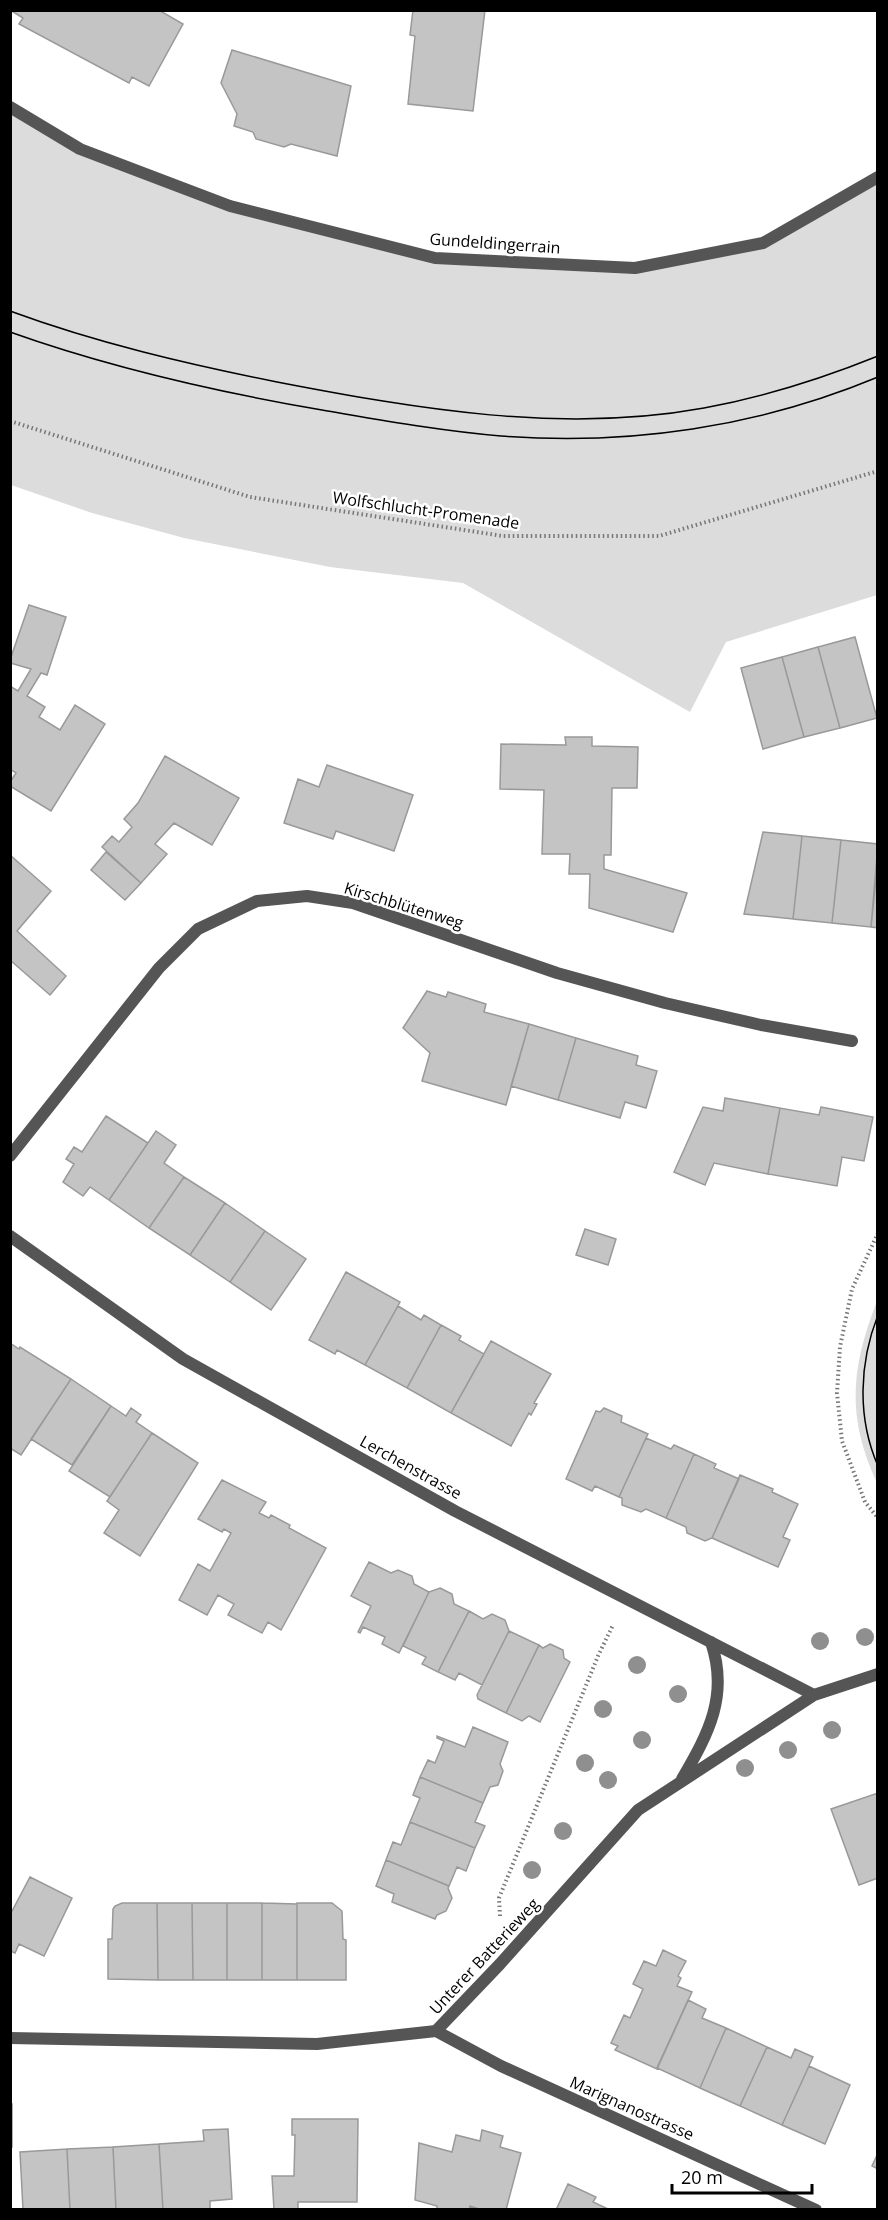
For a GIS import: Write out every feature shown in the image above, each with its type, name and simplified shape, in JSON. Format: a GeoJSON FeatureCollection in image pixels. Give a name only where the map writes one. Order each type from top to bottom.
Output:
{"type":"FeatureCollection","features":[{"type":"Feature","properties":{"kind":"street","name":"Gundeldingerrain"},"geometry":{"type":"LineString","coordinates":[[10,107],[80,148],[230,206],[435,258],[635,268],[763,243],[878,177]]}},
{"type":"Feature","properties":{"kind":"street","name":"Kirschblütenweg"},"geometry":{"type":"LineString","coordinates":[[10,1156],[167,960],[198,929],[257,901],[307,896],[353,903],[579,979],[665,1003],[761,1025],[852,1041]]}},
{"type":"Feature","properties":{"kind":"street","name":"Lerchenstrasse"},"geometry":{"type":"LineString","coordinates":[[10,1236],[183,1359],[455,1511],[814,1695]]}},
{"type":"Feature","properties":{"kind":"street","name":"Unterer Batterieweg"},"geometry":{"type":"LineString","coordinates":[[680,1782],[702,1745],[715,1709],[720,1680],[718,1661],[711,1642]]}},
{"type":"Feature","properties":{"kind":"street","name":"Unterer Batterieweg"},"geometry":{"type":"LineString","coordinates":[[10,2038],[317,2044],[436,2031],[500,1964],[638,1810],[814,1695],[878,1674]]}},
{"type":"Feature","properties":{"kind":"street","name":"Marignanostrasse"},"geometry":{"type":"LineString","coordinates":[[436,2031],[501,2066],[816,2210]]}},
{"type":"Feature","properties":{"kind":"path","name":"Wolfschlucht-Promenade"},"geometry":{"type":"LineString","coordinates":[[10,421],[250,497],[503,536],[659,536],[878,471]]}},
{"type":"Feature","properties":{"kind":"path"},"geometry":{"type":"LineString","coordinates":[[878,1233],[852,1289],[840,1347],[837,1393],[842,1441],[865,1502],[878,1518]]}},
{"type":"Feature","properties":{"kind":"path"},"geometry":{"type":"LineString","coordinates":[[500,1964],[500,1898],[598,1656],[626,1598]]}},
{"type":"Feature","properties":{"kind":"shaded area"},"geometry":{"type":"Polygon","coordinates":[[[10,107],[80,149],[230,206],[435,259],[635,268],[763,243],[877,177],[877,595],[726,642],[690,712],[463,583],[330,567],[184,538],[92,513],[11,485],[10,107]]]}},
{"type":"Feature","properties":{"kind":"shaded area"},"geometry":{"type":"Polygon","coordinates":[[[877,1301],[877,1483],[860,1436],[856,1392],[857,1370],[862,1348],[877,1301]]]}},
{"type":"Feature","properties":{"kind":"building"},"geometry":{"type":"Polygon","coordinates":[[[10,10],[163,10],[162,12],[183,24],[149,86],[132,77],[129,83],[19,24],[23,18],[10,10]]]}},
{"type":"Feature","properties":{"kind":"building"},"geometry":{"type":"Polygon","coordinates":[[[413,10],[485,10],[473,111],[408,104],[415,36],[410,35],[413,10]]]}},
{"type":"Feature","properties":{"kind":"building"},"geometry":{"type":"Polygon","coordinates":[[[232,50],[351,86],[337,156],[291,144],[284,147],[256,139],[253,132],[234,126],[237,114],[221,83],[232,50]]]}},
{"type":"Feature","properties":{"kind":"building"},"geometry":{"type":"Polygon","coordinates":[[[29,605],[66,617],[47,675],[41,673],[27,696],[45,707],[39,717],[60,730],[75,705],[105,724],[51,811],[10,786],[16,773],[10,769],[10,686],[18,691],[31,669],[10,663],[10,660],[29,605]]]}},
{"type":"Feature","properties":{"kind":"building"},"geometry":{"type":"Polygon","coordinates":[[[855,637],[877,718],[840,728],[818,647],[855,637]]]}},
{"type":"Feature","properties":{"kind":"building"},"geometry":{"type":"Polygon","coordinates":[[[818,647],[840,728],[804,737],[782,657],[818,647]]]}},
{"type":"Feature","properties":{"kind":"building"},"geometry":{"type":"Polygon","coordinates":[[[782,657],[804,737],[763,749],[741,668],[782,657]]]}},
{"type":"Feature","properties":{"kind":"building"},"geometry":{"type":"Polygon","coordinates":[[[565,737],[592,737],[592,746],[638,747],[637,788],[612,788],[611,855],[604,855],[604,869],[687,893],[673,932],[589,908],[590,874],[569,874],[570,854],[542,854],[544,790],[500,789],[501,744],[566,745],[565,737]]]}},
{"type":"Feature","properties":{"kind":"building"},"geometry":{"type":"Polygon","coordinates":[[[165,756],[239,798],[212,845],[174,823],[155,844],[167,854],[141,883],[102,847],[112,836],[119,842],[132,827],[124,819],[138,803],[165,756]]]}},
{"type":"Feature","properties":{"kind":"building"},"geometry":{"type":"Polygon","coordinates":[[[327,765],[413,795],[394,851],[336,831],[333,839],[284,823],[298,779],[319,787],[327,765]]]}},
{"type":"Feature","properties":{"kind":"building"},"geometry":{"type":"Polygon","coordinates":[[[763,832],[802,836],[793,919],[744,914],[763,832]]]}},
{"type":"Feature","properties":{"kind":"building"},"geometry":{"type":"Polygon","coordinates":[[[802,836],[841,840],[832,923],[793,919],[802,836]]]}},
{"type":"Feature","properties":{"kind":"building"},"geometry":{"type":"Polygon","coordinates":[[[841,840],[878,844],[871,927],[832,923],[841,840]]]}},
{"type":"Feature","properties":{"kind":"building"},"geometry":{"type":"Polygon","coordinates":[[[106,852],[141,883],[125,900],[91,870],[106,852]]]}},
{"type":"Feature","properties":{"kind":"building"},"geometry":{"type":"Polygon","coordinates":[[[10,855],[51,891],[17,931],[66,976],[50,995],[10,960],[10,855]]]}},
{"type":"Feature","properties":{"kind":"building"},"geometry":{"type":"Polygon","coordinates":[[[878,860],[878,928],[871,927],[878,860]]]}},
{"type":"Feature","properties":{"kind":"building"},"geometry":{"type":"Polygon","coordinates":[[[427,991],[446,997],[448,992],[486,1004],[484,1012],[529,1024],[506,1105],[422,1081],[430,1053],[403,1028],[427,991]]]}},
{"type":"Feature","properties":{"kind":"building"},"geometry":{"type":"Polygon","coordinates":[[[529,1024],[576,1038],[558,1100],[511,1086],[529,1024]]]}},
{"type":"Feature","properties":{"kind":"building"},"geometry":{"type":"Polygon","coordinates":[[[576,1038],[638,1056],[636,1065],[657,1071],[646,1108],[625,1102],[620,1118],[558,1100],[576,1038]]]}},
{"type":"Feature","properties":{"kind":"building"},"geometry":{"type":"Polygon","coordinates":[[[725,1098],[780,1108],[768,1174],[714,1163],[705,1185],[674,1172],[703,1107],[723,1111],[725,1098]]]}},
{"type":"Feature","properties":{"kind":"building"},"geometry":{"type":"Polygon","coordinates":[[[821,1107],[873,1117],[864,1161],[842,1157],[837,1186],[768,1174],[780,1108],[819,1115],[821,1107]]]}},
{"type":"Feature","properties":{"kind":"building"},"geometry":{"type":"Polygon","coordinates":[[[106,1116],[148,1143],[109,1200],[90,1187],[83,1196],[63,1182],[74,1164],[66,1159],[74,1147],[82,1152],[106,1116]]]}},
{"type":"Feature","properties":{"kind":"building"},"geometry":{"type":"Polygon","coordinates":[[[156,1131],[176,1145],[164,1163],[184,1177],[149,1228],[109,1200],[156,1131]]]}},
{"type":"Feature","properties":{"kind":"building"},"geometry":{"type":"Polygon","coordinates":[[[184,1177],[225,1203],[190,1255],[149,1228],[184,1177]]]}},
{"type":"Feature","properties":{"kind":"building"},"geometry":{"type":"Polygon","coordinates":[[[225,1203],[265,1231],[230,1282],[190,1255],[225,1203]]]}},
{"type":"Feature","properties":{"kind":"building"},"geometry":{"type":"Polygon","coordinates":[[[585,1229],[616,1239],[608,1265],[576,1255],[585,1229]]]}},
{"type":"Feature","properties":{"kind":"building"},"geometry":{"type":"Polygon","coordinates":[[[265,1231],[306,1259],[271,1310],[230,1282],[265,1231]]]}},
{"type":"Feature","properties":{"kind":"building"},"geometry":{"type":"Polygon","coordinates":[[[346,1272],[400,1302],[365,1365],[337,1350],[335,1354],[309,1340],[346,1272]]]}},
{"type":"Feature","properties":{"kind":"building"},"geometry":{"type":"Polygon","coordinates":[[[398,1306],[421,1320],[424,1315],[441,1325],[407,1388],[365,1365],[398,1306]]]}},
{"type":"Feature","properties":{"kind":"building"},"geometry":{"type":"Polygon","coordinates":[[[441,1325],[461,1336],[459,1340],[484,1354],[451,1413],[407,1388],[441,1325]]]}},
{"type":"Feature","properties":{"kind":"building"},"geometry":{"type":"Polygon","coordinates":[[[491,1341],[551,1374],[534,1403],[537,1404],[531,1415],[529,1413],[511,1446],[451,1413],[491,1341]]]}},
{"type":"Feature","properties":{"kind":"building"},"geometry":{"type":"Polygon","coordinates":[[[10,1343],[71,1379],[21,1455],[10,1448],[10,1343]]]}},
{"type":"Feature","properties":{"kind":"building"},"geometry":{"type":"Polygon","coordinates":[[[71,1379],[111,1406],[72,1465],[31,1439],[71,1379]]]}},
{"type":"Feature","properties":{"kind":"building"},"geometry":{"type":"Polygon","coordinates":[[[111,1406],[126,1416],[131,1408],[141,1415],[136,1422],[152,1433],[110,1497],[69,1471],[111,1406]]]}},
{"type":"Feature","properties":{"kind":"building"},"geometry":{"type":"Polygon","coordinates":[[[604,1408],[622,1416],[621,1422],[648,1434],[619,1497],[595,1486],[592,1491],[566,1479],[596,1411],[600,1412],[604,1408]]]}},
{"type":"Feature","properties":{"kind":"building"},"geometry":{"type":"Polygon","coordinates":[[[152,1433],[198,1463],[140,1556],[104,1533],[119,1510],[107,1501],[152,1433]]]}},
{"type":"Feature","properties":{"kind":"building"},"geometry":{"type":"Polygon","coordinates":[[[646,1438],[671,1449],[674,1445],[694,1454],[666,1518],[646,1509],[641,1512],[622,1505],[622,1498],[619,1497],[646,1438]]]}},
{"type":"Feature","properties":{"kind":"building"},"geometry":{"type":"Polygon","coordinates":[[[694,1454],[716,1464],[714,1468],[739,1479],[712,1538],[705,1541],[687,1533],[686,1527],[666,1518],[694,1454]]]}},
{"type":"Feature","properties":{"kind":"building"},"geometry":{"type":"Polygon","coordinates":[[[740,1475],[773,1489],[772,1492],[798,1504],[783,1537],[790,1540],[778,1567],[712,1538],[740,1475]]]}},
{"type":"Feature","properties":{"kind":"building"},"geometry":{"type":"Polygon","coordinates":[[[222,1480],[266,1502],[259,1513],[269,1518],[271,1515],[290,1525],[289,1528],[326,1548],[281,1630],[268,1622],[262,1633],[228,1615],[234,1604],[218,1595],[207,1615],[179,1600],[198,1564],[210,1571],[231,1533],[224,1529],[222,1532],[198,1519],[222,1480]]]}},
{"type":"Feature","properties":{"kind":"building"},"geometry":{"type":"Polygon","coordinates":[[[369,1562],[391,1573],[398,1570],[412,1576],[414,1584],[429,1592],[399,1653],[382,1644],[385,1637],[363,1627],[360,1633],[358,1632],[371,1606],[351,1596],[369,1562]]]}},
{"type":"Feature","properties":{"kind":"building"},"geometry":{"type":"Polygon","coordinates":[[[440,1588],[452,1594],[454,1604],[469,1611],[438,1672],[422,1664],[426,1657],[403,1646],[429,1592],[440,1588]]]}},
{"type":"Feature","properties":{"kind":"building"},"geometry":{"type":"Polygon","coordinates":[[[469,1611],[483,1619],[492,1614],[505,1620],[509,1631],[482,1685],[459,1673],[455,1680],[438,1672],[469,1611]]]}},
{"type":"Feature","properties":{"kind":"building"},"geometry":{"type":"Polygon","coordinates":[[[509,1631],[539,1645],[506,1713],[478,1699],[477,1695],[509,1631]]]}},
{"type":"Feature","properties":{"kind":"building"},"geometry":{"type":"Polygon","coordinates":[[[550,1644],[563,1650],[564,1658],[570,1662],[540,1722],[529,1716],[522,1721],[506,1713],[539,1645],[543,1648],[550,1644]]]}},
{"type":"Feature","properties":{"kind":"building"},"geometry":{"type":"Polygon","coordinates":[[[473,1727],[508,1742],[500,1764],[503,1771],[498,1785],[490,1787],[483,1803],[420,1777],[428,1760],[435,1763],[444,1741],[437,1736],[465,1747],[473,1727]]]}},
{"type":"Feature","properties":{"kind":"building"},"geometry":{"type":"Polygon","coordinates":[[[420,1777],[483,1803],[475,1822],[485,1826],[475,1848],[410,1822],[420,1798],[413,1795],[420,1777]]]}},
{"type":"Feature","properties":{"kind":"building"},"geometry":{"type":"Polygon","coordinates":[[[878,1793],[878,1878],[859,1885],[831,1809],[878,1793]]]}},
{"type":"Feature","properties":{"kind":"building"},"geometry":{"type":"Polygon","coordinates":[[[410,1822],[475,1848],[466,1871],[457,1867],[449,1886],[386,1860],[393,1842],[401,1845],[410,1822]]]}},
{"type":"Feature","properties":{"kind":"building"},"geometry":{"type":"Polygon","coordinates":[[[386,1860],[449,1886],[452,1898],[446,1911],[437,1915],[435,1919],[392,1902],[394,1894],[376,1886],[386,1860]]]}},
{"type":"Feature","properties":{"kind":"building"},"geometry":{"type":"Polygon","coordinates":[[[30,1877],[72,1898],[44,1956],[19,1944],[15,1953],[10,1951],[10,1915],[30,1877]]]}},
{"type":"Feature","properties":{"kind":"building"},"geometry":{"type":"Polygon","coordinates":[[[122,1903],[157,1903],[158,1980],[108,1979],[108,1939],[112,1939],[113,1909],[122,1903]]]}},
{"type":"Feature","properties":{"kind":"building"},"geometry":{"type":"Polygon","coordinates":[[[157,1903],[192,1903],[193,1980],[158,1980],[157,1903]]]}},
{"type":"Feature","properties":{"kind":"building"},"geometry":{"type":"Polygon","coordinates":[[[192,1903],[227,1903],[227,1980],[193,1980],[192,1903]]]}},
{"type":"Feature","properties":{"kind":"building"},"geometry":{"type":"Polygon","coordinates":[[[227,1903],[262,1903],[262,1980],[227,1980],[227,1903]]]}},
{"type":"Feature","properties":{"kind":"building"},"geometry":{"type":"Polygon","coordinates":[[[262,1903],[297,1904],[297,1980],[262,1980],[262,1903]]]}},
{"type":"Feature","properties":{"kind":"building"},"geometry":{"type":"Polygon","coordinates":[[[297,1903],[332,1903],[342,1911],[343,1939],[346,1940],[346,1980],[297,1980],[297,1903]]]}},
{"type":"Feature","properties":{"kind":"building"},"geometry":{"type":"Polygon","coordinates":[[[663,1950],[686,1961],[678,1976],[681,1978],[677,1986],[692,1992],[657,2069],[615,2050],[618,2046],[611,2043],[624,2015],[630,2018],[643,1989],[633,1984],[644,1961],[656,1966],[663,1950]]]}},
{"type":"Feature","properties":{"kind":"building"},"geometry":{"type":"Polygon","coordinates":[[[688,2000],[706,2009],[702,2018],[726,2028],[700,2088],[657,2068],[688,2000]]]}},
{"type":"Feature","properties":{"kind":"building"},"geometry":{"type":"Polygon","coordinates":[[[726,2028],[767,2047],[740,2106],[700,2088],[726,2028]]]}},
{"type":"Feature","properties":{"kind":"building"},"geometry":{"type":"Polygon","coordinates":[[[767,2047],[791,2058],[795,2049],[813,2057],[782,2125],[740,2106],[767,2047]]]}},
{"type":"Feature","properties":{"kind":"building"},"geometry":{"type":"Polygon","coordinates":[[[809,2066],[850,2085],[825,2144],[782,2125],[809,2066]]]}},
{"type":"Feature","properties":{"kind":"building"},"geometry":{"type":"Polygon","coordinates":[[[10,2104],[12,2104],[12,2147],[10,2147],[10,2104]]]}},
{"type":"Feature","properties":{"kind":"building"},"geometry":{"type":"Polygon","coordinates":[[[292,2119],[358,2119],[357,2202],[298,2202],[298,2210],[274,2210],[272,2176],[294,2176],[295,2135],[292,2135],[292,2119]]]}},
{"type":"Feature","properties":{"kind":"building"},"geometry":{"type":"Polygon","coordinates":[[[228,2129],[232,2199],[210,2201],[210,2210],[163,2210],[159,2144],[204,2141],[203,2130],[228,2129]]]}},
{"type":"Feature","properties":{"kind":"building"},"geometry":{"type":"Polygon","coordinates":[[[482,2130],[503,2136],[500,2147],[521,2153],[506,2210],[482,2210],[470,2206],[469,2210],[437,2210],[437,2206],[415,2200],[419,2143],[452,2152],[456,2135],[480,2141],[482,2130]]]}},
{"type":"Feature","properties":{"kind":"building"},"geometry":{"type":"Polygon","coordinates":[[[159,2144],[163,2210],[116,2210],[113,2147],[159,2144]]]}},
{"type":"Feature","properties":{"kind":"building"},"geometry":{"type":"Polygon","coordinates":[[[113,2147],[116,2210],[70,2210],[67,2149],[113,2147]]]}},
{"type":"Feature","properties":{"kind":"building"},"geometry":{"type":"Polygon","coordinates":[[[67,2149],[70,2210],[23,2210],[20,2152],[67,2149]]]}},
{"type":"Feature","properties":{"kind":"building"},"geometry":{"type":"Polygon","coordinates":[[[878,2153],[878,2169],[872,2166],[878,2153]]]}},
{"type":"Feature","properties":{"kind":"building"},"geometry":{"type":"Polygon","coordinates":[[[568,2184],[596,2197],[593,2202],[610,2210],[556,2210],[568,2184]]]}},
{"type":"Feature","properties":{"kind":"tram line"},"geometry":{"type":"LineString","coordinates":[[10,311],[142,352],[277,382],[436,409],[544,418],[597,419],[704,408],[792,386],[878,356]]}},
{"type":"Feature","properties":{"kind":"tram line"},"geometry":{"type":"LineString","coordinates":[[10,332],[125,368],[243,395],[411,425],[501,436],[597,438],[692,429],[786,409],[878,377]]}},
{"type":"Feature","properties":{"kind":"tram line"},"geometry":{"type":"LineString","coordinates":[[878,1315],[867,1352],[863,1390],[866,1429],[878,1466]]}}]}
